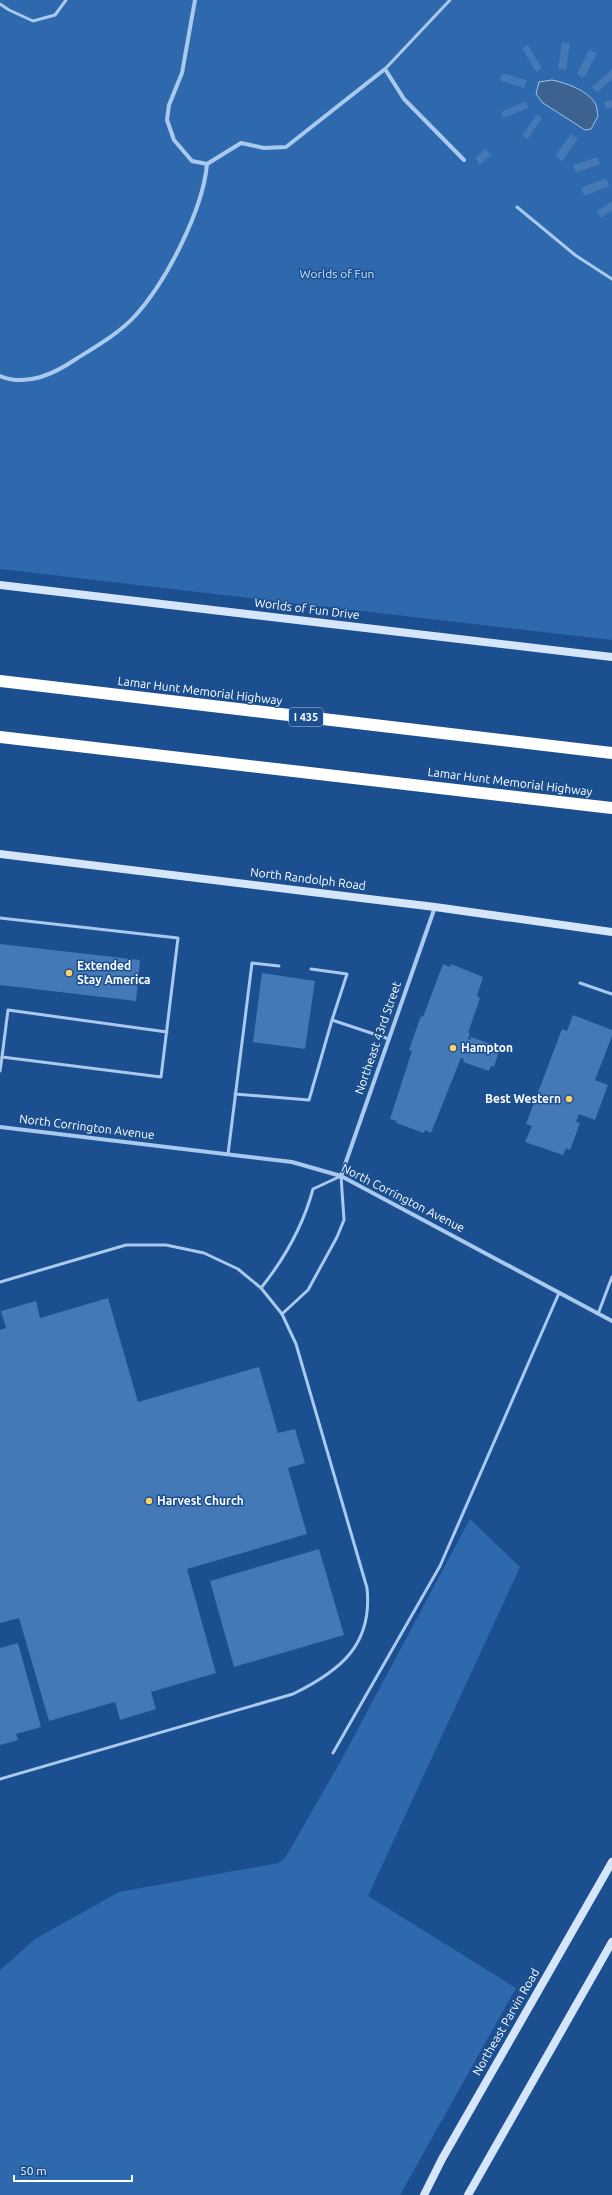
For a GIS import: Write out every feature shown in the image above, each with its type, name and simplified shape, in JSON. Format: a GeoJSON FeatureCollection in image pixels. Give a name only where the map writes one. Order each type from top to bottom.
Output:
{"type":"FeatureCollection","features":[{"type":"Feature","properties":{"kind":"highway","name":"Lamar Hunt Memorial Highway"},"geometry":{"type":"LineString","coordinates":[[0,681],[612,753]]}},
{"type":"Feature","properties":{"kind":"highway","name":"Lamar Hunt Memorial Highway"},"geometry":{"type":"LineString","coordinates":[[0,737],[612,808]]}},
{"type":"Feature","properties":{"kind":"main road","name":"Worlds of Fun Drive"},"geometry":{"type":"LineString","coordinates":[[0,585],[612,658]]}},
{"type":"Feature","properties":{"kind":"main road","name":"North Randolph Road"},"geometry":{"type":"LineString","coordinates":[[0,854],[435,907],[612,932]]}},
{"type":"Feature","properties":{"kind":"main road","name":"Northeast Parvin Road"},"geometry":{"type":"LineString","coordinates":[[424,2195],[442,2159],[612,1862]]}},
{"type":"Feature","properties":{"kind":"main road"},"geometry":{"type":"LineString","coordinates":[[468,2195],[612,1942]]}},
{"type":"Feature","properties":{"kind":"street"},"geometry":{"type":"LineString","coordinates":[[195,0],[182,73],[169,105],[167,120],[174,140],[192,161],[207,164],[241,142],[264,148],[286,147],[385,69],[404,99],[430,128],[464,160]]}},
{"type":"Feature","properties":{"kind":"street"},"geometry":{"type":"LineString","coordinates":[[0,376],[29,381],[58,371],[107,339],[135,316],[164,275],[191,224],[206,181],[207,164]]}},
{"type":"Feature","properties":{"kind":"street","name":"Northeast 43rd Street"},"geometry":{"type":"LineString","coordinates":[[341,1176],[435,907]]}},
{"type":"Feature","properties":{"kind":"street","name":"North Corrington Avenue"},"geometry":{"type":"LineString","coordinates":[[0,1127],[292,1162],[341,1176],[612,1322]]}},
{"type":"Feature","properties":{"kind":"lane"},"geometry":{"type":"LineString","coordinates":[[0,4],[32,21],[55,15],[66,0]]}},
{"type":"Feature","properties":{"kind":"lane"},"geometry":{"type":"LineString","coordinates":[[385,69],[450,0]]}},
{"type":"Feature","properties":{"kind":"lane"},"geometry":{"type":"LineString","coordinates":[[517,207],[574,255],[612,278]]}},
{"type":"Feature","properties":{"kind":"lane"},"geometry":{"type":"LineString","coordinates":[[0,918],[178,938],[161,1077],[2,1057]]}},
{"type":"Feature","properties":{"kind":"lane"},"geometry":{"type":"LineString","coordinates":[[228,1154],[252,963],[280,966]]}},
{"type":"Feature","properties":{"kind":"lane"},"geometry":{"type":"LineString","coordinates":[[235,1094],[309,1100],[347,974],[311,969]]}},
{"type":"Feature","properties":{"kind":"lane"},"geometry":{"type":"LineString","coordinates":[[580,983],[612,994]]}},
{"type":"Feature","properties":{"kind":"lane"},"geometry":{"type":"LineString","coordinates":[[0,1071],[8,1010],[167,1032]]}},
{"type":"Feature","properties":{"kind":"lane"},"geometry":{"type":"LineString","coordinates":[[332,1020],[389,1039]]}},
{"type":"Feature","properties":{"kind":"lane"},"geometry":{"type":"LineString","coordinates":[[261,1288],[293,1241],[307,1210],[313,1189],[341,1176],[344,1220],[337,1237],[308,1290],[282,1314]]}},
{"type":"Feature","properties":{"kind":"lane"},"geometry":{"type":"LineString","coordinates":[[0,1282],[126,1245],[166,1245],[204,1253],[238,1270],[261,1288],[282,1314],[296,1344],[367,1588],[368,1602],[365,1626],[351,1654],[332,1673],[293,1694],[0,1779]]}},
{"type":"Feature","properties":{"kind":"lane"},"geometry":{"type":"LineString","coordinates":[[598,1314],[612,1277]]}},
{"type":"Feature","properties":{"kind":"lane"},"geometry":{"type":"LineString","coordinates":[[333,1753],[440,1566],[559,1293]]}},
{"type":"Feature","properties":{"kind":"green space","name":"Worlds of Fun"},"geometry":{"type":"Polygon","coordinates":[[[0,0],[612,0],[612,640],[0,569],[0,0]]]}},
{"type":"Feature","properties":{"kind":"green space"},"geometry":{"type":"Polygon","coordinates":[[[470,1519],[520,1567],[368,1896],[516,1988],[400,2195],[0,2195],[0,1970],[35,1939],[119,1892],[278,1863],[285,1858],[338,1766],[470,1519]]]}},
{"type":"Feature","properties":{"kind":"shaded area"},"geometry":{"type":"Polygon","coordinates":[[[552,80],[564,83],[582,91],[587,94],[596,104],[598,116],[591,129],[585,130],[543,103],[536,94],[539,82],[552,80]]]}},
{"type":"Feature","properties":{"kind":"building"},"geometry":{"type":"Polygon","coordinates":[[[562,42],[570,43],[566,70],[558,69],[562,42]]]}},
{"type":"Feature","properties":{"kind":"building"},"geometry":{"type":"Polygon","coordinates":[[[528,45],[542,68],[536,72],[522,48],[528,45]]]}},
{"type":"Feature","properties":{"kind":"building"},"geometry":{"type":"Polygon","coordinates":[[[589,50],[597,53],[584,78],[577,74],[589,50]]]}},
{"type":"Feature","properties":{"kind":"building"},"geometry":{"type":"Polygon","coordinates":[[[612,69],[612,79],[597,93],[592,87],[612,69]]]}},
{"type":"Feature","properties":{"kind":"building"},"geometry":{"type":"Polygon","coordinates":[[[502,73],[527,80],[524,88],[499,80],[502,73]]]}},
{"type":"Feature","properties":{"kind":"building"},"geometry":{"type":"Polygon","coordinates":[[[612,100],[612,107],[606,109],[604,102],[612,100]]]}},
{"type":"Feature","properties":{"kind":"building"},"geometry":{"type":"Polygon","coordinates":[[[526,101],[528,108],[503,118],[501,112],[526,101]]]}},
{"type":"Feature","properties":{"kind":"building"},"geometry":{"type":"Polygon","coordinates":[[[537,114],[542,118],[528,139],[522,136],[537,114]]]}},
{"type":"Feature","properties":{"kind":"building"},"geometry":{"type":"Polygon","coordinates":[[[571,134],[578,139],[562,161],[555,156],[571,134]]]}},
{"type":"Feature","properties":{"kind":"building"},"geometry":{"type":"Polygon","coordinates":[[[485,149],[491,155],[480,165],[475,158],[485,149]]]}},
{"type":"Feature","properties":{"kind":"building"},"geometry":{"type":"Polygon","coordinates":[[[598,157],[600,164],[576,173],[573,165],[598,157]]]}},
{"type":"Feature","properties":{"kind":"building"},"geometry":{"type":"Polygon","coordinates":[[[606,178],[609,186],[584,196],[581,188],[606,178]]]}},
{"type":"Feature","properties":{"kind":"building"},"geometry":{"type":"Polygon","coordinates":[[[612,201],[612,210],[601,218],[597,211],[612,201]]]}},
{"type":"Feature","properties":{"kind":"building","name":"Extended Stay America"},"geometry":{"type":"Polygon","coordinates":[[[0,944],[140,960],[136,1001],[0,985],[0,944]]]}},
{"type":"Feature","properties":{"kind":"building","name":"Hampton"},"geometry":{"type":"Polygon","coordinates":[[[443,964],[450,967],[451,964],[483,977],[477,996],[480,998],[468,1033],[470,1033],[468,1039],[470,1040],[471,1037],[497,1046],[496,1049],[499,1051],[494,1067],[491,1066],[489,1071],[463,1062],[464,1059],[461,1058],[431,1133],[425,1130],[424,1133],[396,1123],[397,1121],[390,1119],[412,1051],[409,1050],[421,1016],[423,1017],[443,964]]]}},
{"type":"Feature","properties":{"kind":"building"},"geometry":{"type":"Polygon","coordinates":[[[262,973],[315,981],[305,1049],[253,1042],[262,973]]]}},
{"type":"Feature","properties":{"kind":"building","name":"Best Western"},"geometry":{"type":"Polygon","coordinates":[[[573,1015],[612,1030],[612,1036],[595,1080],[608,1085],[595,1120],[579,1114],[576,1122],[580,1123],[570,1150],[566,1148],[563,1155],[525,1142],[532,1126],[526,1124],[562,1029],[567,1031],[573,1015]]]}},
{"type":"Feature","properties":{"kind":"building","name":"Harvest Church"},"geometry":{"type":"Polygon","coordinates":[[[108,1298],[138,1402],[259,1367],[278,1433],[295,1429],[305,1463],[288,1468],[307,1534],[187,1569],[216,1673],[151,1692],[156,1709],[120,1720],[115,1702],[49,1721],[19,1618],[0,1623],[0,1330],[6,1328],[1,1311],[36,1301],[40,1318],[108,1298]]]}},
{"type":"Feature","properties":{"kind":"building"},"geometry":{"type":"Polygon","coordinates":[[[319,1549],[344,1635],[234,1667],[210,1581],[319,1549]]]}},
{"type":"Feature","properties":{"kind":"building"},"geometry":{"type":"Polygon","coordinates":[[[18,1643],[41,1727],[16,1734],[18,1740],[0,1745],[0,1648],[18,1643]]]}},
{"type":"Feature","properties":{"kind":"place","name":"Extended Stay America"},"geometry":{"type":"Point","coordinates":[69,973]}},
{"type":"Feature","properties":{"kind":"place","name":"Hampton"},"geometry":{"type":"Point","coordinates":[453,1048]}},
{"type":"Feature","properties":{"kind":"place","name":"Best Western"},"geometry":{"type":"Point","coordinates":[569,1099]}},
{"type":"Feature","properties":{"kind":"place","name":"Harvest Church"},"geometry":{"type":"Point","coordinates":[149,1501]}}]}
